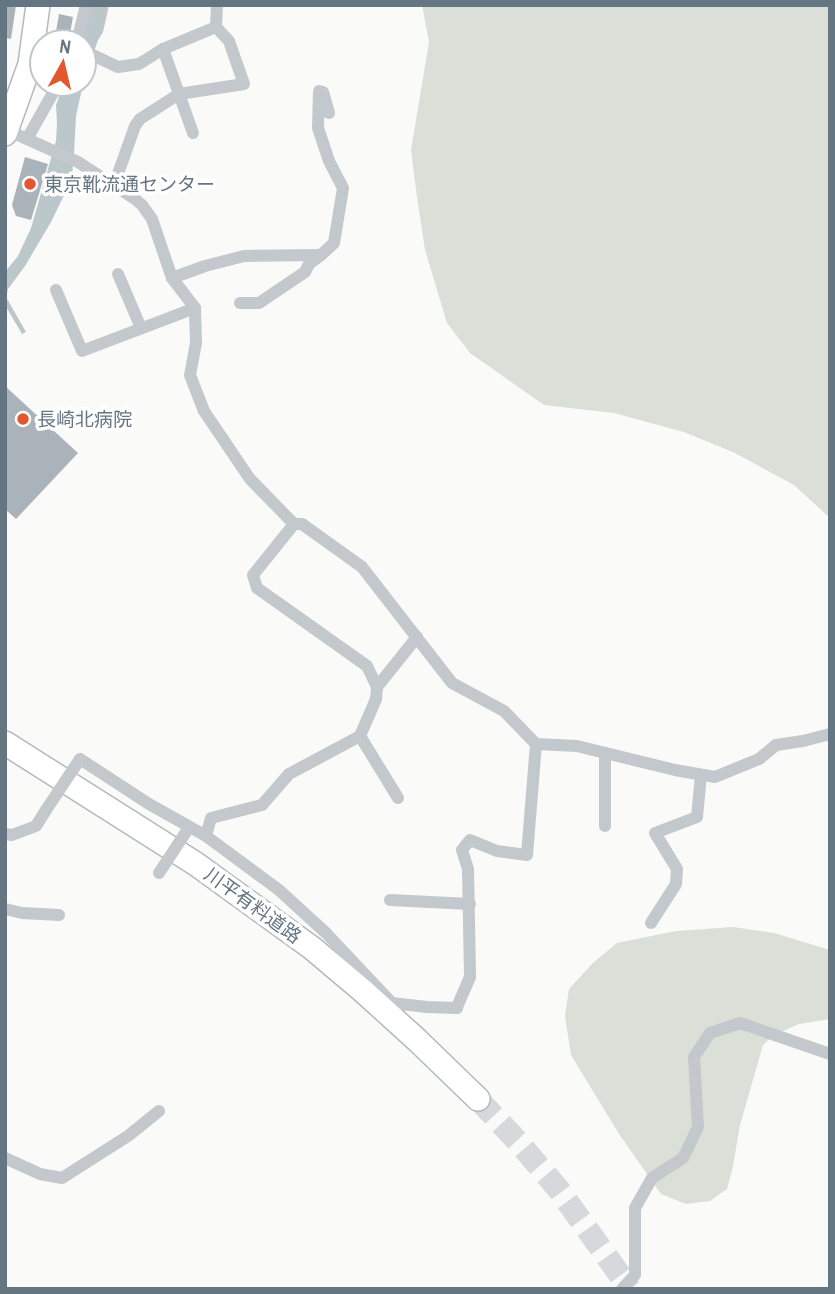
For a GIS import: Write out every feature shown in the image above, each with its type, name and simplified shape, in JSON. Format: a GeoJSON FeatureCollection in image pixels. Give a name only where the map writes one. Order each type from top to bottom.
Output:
{"type":"FeatureCollection","features":[{"type":"Feature","properties":{"kind":"highway"},"geometry":{"type":"LineString","coordinates":[[13,134],[30,64],[38,5]]}},
{"type":"Feature","properties":{"kind":"highway","name":"川平有料道路"},"geometry":{"type":"LineString","coordinates":[[5,743],[196,864],[312,948],[399,1024],[476,1103],[311,960],[206,884],[44,775],[5,752]]}},
{"type":"Feature","properties":{"kind":"street"},"geometry":{"type":"LineString","coordinates":[[80,28],[86,5]]}},
{"type":"Feature","properties":{"kind":"street"},"geometry":{"type":"LineString","coordinates":[[114,185],[135,125],[140,119],[179,94],[244,84],[229,41],[216,27],[217,5]]}},
{"type":"Feature","properties":{"kind":"street"},"geometry":{"type":"LineString","coordinates":[[98,58],[118,67],[139,64],[163,49],[216,27]]}},
{"type":"Feature","properties":{"kind":"street"},"geometry":{"type":"LineString","coordinates":[[163,49],[194,133]]}},
{"type":"Feature","properties":{"kind":"street"},"geometry":{"type":"LineString","coordinates":[[240,303],[259,303],[305,272],[309,264],[334,243],[342,188],[318,128],[319,91],[323,92],[329,113]]}},
{"type":"Feature","properties":{"kind":"street"},"geometry":{"type":"LineString","coordinates":[[51,98],[48,105],[13,134],[78,162],[142,205],[152,219],[172,278],[195,307],[196,343],[190,375],[204,411],[250,479],[294,524],[302,524],[362,567],[453,683],[504,710],[536,744],[577,746],[715,777],[759,759],[776,745],[830,734]]}},
{"type":"Feature","properties":{"kind":"street"},"geometry":{"type":"LineString","coordinates":[[172,278],[244,256],[321,255]]}},
{"type":"Feature","properties":{"kind":"street"},"geometry":{"type":"LineString","coordinates":[[118,274],[141,328]]}},
{"type":"Feature","properties":{"kind":"street"},"geometry":{"type":"LineString","coordinates":[[57,290],[82,351],[195,307]]}},
{"type":"Feature","properties":{"kind":"street"},"geometry":{"type":"LineString","coordinates":[[206,836],[211,818],[262,805],[289,774],[360,736],[376,699],[377,687],[367,666],[257,588],[253,575],[294,524]]}},
{"type":"Feature","properties":{"kind":"street"},"geometry":{"type":"LineString","coordinates":[[377,687],[416,637]]}},
{"type":"Feature","properties":{"kind":"street"},"geometry":{"type":"LineString","coordinates":[[360,736],[398,798]]}},
{"type":"Feature","properties":{"kind":"street"},"geometry":{"type":"LineString","coordinates":[[5,834],[12,835],[36,826],[80,759],[149,804],[206,836],[279,890],[326,933],[392,1003],[457,1007],[470,976],[468,869],[462,850],[470,840],[497,851],[527,855],[536,744]]}},
{"type":"Feature","properties":{"kind":"street"},"geometry":{"type":"LineString","coordinates":[[605,754],[605,826]]}},
{"type":"Feature","properties":{"kind":"street"},"geometry":{"type":"LineString","coordinates":[[651,923],[676,884],[677,869],[655,833],[696,817],[701,775]]}},
{"type":"Feature","properties":{"kind":"street"},"geometry":{"type":"LineString","coordinates":[[159,873],[186,832]]}},
{"type":"Feature","properties":{"kind":"street"},"geometry":{"type":"LineString","coordinates":[[390,900],[470,904]]}},
{"type":"Feature","properties":{"kind":"street"},"geometry":{"type":"LineString","coordinates":[[5,909],[59,915]]}},
{"type":"Feature","properties":{"kind":"street"},"geometry":{"type":"LineString","coordinates":[[622,1289],[635,1275],[635,1208],[652,1178],[683,1158],[698,1127],[694,1057],[710,1033],[740,1023],[830,1054]]}},
{"type":"Feature","properties":{"kind":"street"},"geometry":{"type":"LineString","coordinates":[[5,1158],[40,1174],[62,1178],[128,1136],[159,1111]]}},
{"type":"Feature","properties":{"kind":"shaded area"},"geometry":{"type":"Polygon","coordinates":[[[92,5],[109,5],[103,32],[98,40],[98,28],[85,28],[92,5]]]}},
{"type":"Feature","properties":{"kind":"shaded area"},"geometry":{"type":"Polygon","coordinates":[[[422,5],[830,5],[830,518],[794,485],[735,453],[684,432],[614,413],[544,405],[470,353],[447,323],[425,250],[417,197],[411,150],[429,42],[422,5]]]}},
{"type":"Feature","properties":{"kind":"shaded area"},"geometry":{"type":"Polygon","coordinates":[[[59,98],[80,98],[72,175],[51,222],[8,289],[6,297],[26,332],[22,334],[5,305],[5,272],[18,256],[31,228],[56,141],[56,105],[59,98]]]}},
{"type":"Feature","properties":{"kind":"shaded area"},"geometry":{"type":"Polygon","coordinates":[[[733,927],[774,933],[830,950],[830,1019],[799,1024],[774,1035],[763,1045],[740,1125],[727,1189],[710,1201],[686,1204],[661,1194],[619,1134],[571,1055],[565,1016],[569,989],[593,963],[617,943],[676,931],[733,927]]]}},
{"type":"Feature","properties":{"kind":"building"},"geometry":{"type":"Polygon","coordinates":[[[5,5],[16,5],[11,39],[5,38],[5,5]]]}},
{"type":"Feature","properties":{"kind":"building"},"geometry":{"type":"Polygon","coordinates":[[[59,14],[73,17],[71,28],[57,28],[59,14]]]}},
{"type":"Feature","properties":{"kind":"building","name":"東京靴流通センター"},"geometry":{"type":"Polygon","coordinates":[[[25,157],[48,164],[31,220],[16,216],[12,205],[25,157]]]}},
{"type":"Feature","properties":{"kind":"building","name":"長崎北病院"},"geometry":{"type":"Polygon","coordinates":[[[5,386],[78,453],[16,519],[5,509],[5,386]]]}},
{"type":"Feature","properties":{"kind":"tunnel"},"geometry":{"type":"LineString","coordinates":[[478,1099],[559,1190],[630,1289]]}},
{"type":"Feature","properties":{"kind":"place","name":"東京靴流通センター"},"geometry":{"type":"Point","coordinates":[30,184]}},
{"type":"Feature","properties":{"kind":"place","name":"長崎北病院"},"geometry":{"type":"Point","coordinates":[23,419]}}]}
